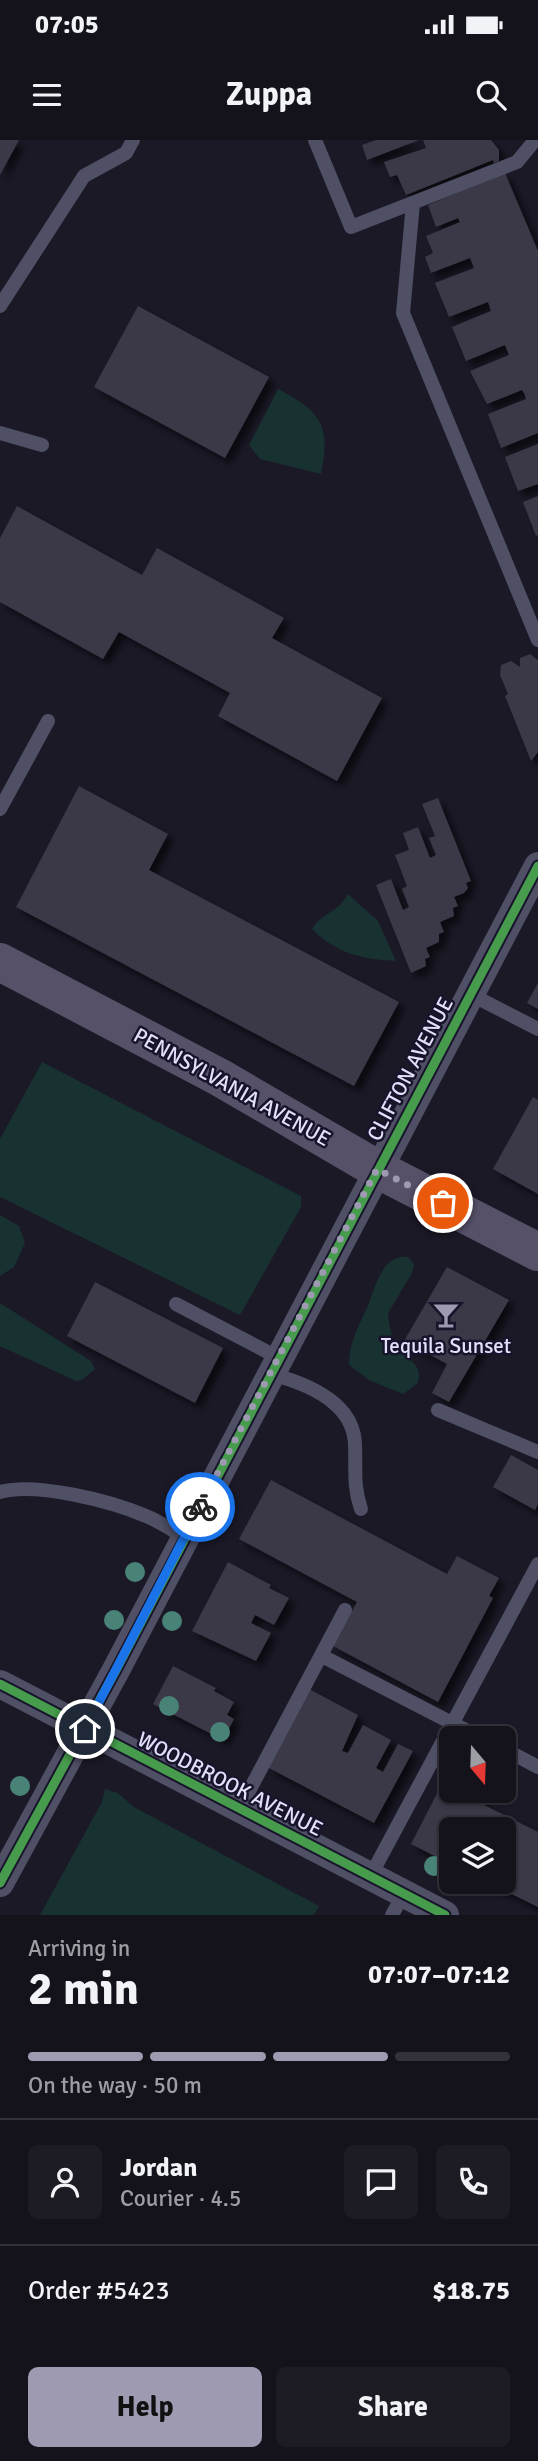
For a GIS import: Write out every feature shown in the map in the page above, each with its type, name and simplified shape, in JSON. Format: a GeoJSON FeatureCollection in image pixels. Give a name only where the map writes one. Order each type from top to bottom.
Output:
{"type":"FeatureCollection","features":[{"type":"Feature","properties":{"kind":"main road","name":"PENNSYLVANIA AVENUE"},"geometry":{"type":"LineString","coordinates":[[5,969],[219,1077],[377,1169],[538,1252]]}},
{"type":"Feature","properties":{"kind":"street","name":"CLIFTON AVENUE"},"geometry":{"type":"LineString","coordinates":[[0,1883],[85,1729],[538,866]]}},
{"type":"Feature","properties":{"kind":"street","name":"WOODBROOK AVENUE"},"geometry":{"type":"LineString","coordinates":[[0,1684],[371,1875],[398,1904],[445,1915]]}},
{"type":"Feature","properties":{"kind":"lane"},"geometry":{"type":"LineString","coordinates":[[0,306],[84,176],[126,153],[133,140]]}},
{"type":"Feature","properties":{"kind":"lane"},"geometry":{"type":"LineString","coordinates":[[315,140],[351,227],[517,162],[535,140]]}},
{"type":"Feature","properties":{"kind":"lane"},"geometry":{"type":"LineString","coordinates":[[413,203],[403,313],[538,640]]}},
{"type":"Feature","properties":{"kind":"lane"},"geometry":{"type":"LineString","coordinates":[[0,433],[42,445]]}},
{"type":"Feature","properties":{"kind":"lane"},"geometry":{"type":"LineString","coordinates":[[0,809],[48,721]]}},
{"type":"Feature","properties":{"kind":"lane"},"geometry":{"type":"LineString","coordinates":[[470,994],[538,1029]]}},
{"type":"Feature","properties":{"kind":"lane"},"geometry":{"type":"LineString","coordinates":[[176,1304],[338,1406],[349,1423],[356,1443],[355,1490],[361,1509]]}},
{"type":"Feature","properties":{"kind":"lane"},"geometry":{"type":"LineString","coordinates":[[438,1410],[538,1452]]}},
{"type":"Feature","properties":{"kind":"lane"},"geometry":{"type":"LineString","coordinates":[[0,1492],[31,1490],[125,1508],[149,1517],[184,1537]]}},
{"type":"Feature","properties":{"kind":"lane"},"geometry":{"type":"LineString","coordinates":[[371,1875],[538,1564]]}},
{"type":"Feature","properties":{"kind":"lane"},"geometry":{"type":"LineString","coordinates":[[240,1808],[345,1610]]}},
{"type":"Feature","properties":{"kind":"lane"},"geometry":{"type":"LineString","coordinates":[[322,1656],[459,1726]]}},
{"type":"Feature","properties":{"kind":"lane"},"geometry":{"type":"LineString","coordinates":[[516,1755],[538,1767]]}},
{"type":"Feature","properties":{"kind":"green space"},"geometry":{"type":"Polygon","coordinates":[[[278,389],[304,405],[319,422],[325,444],[321,474],[260,459],[249,445],[278,389]]]}},
{"type":"Feature","properties":{"kind":"green space"},"geometry":{"type":"Polygon","coordinates":[[[348,894],[378,921],[396,961],[351,954],[331,944],[312,929],[339,906],[348,894]]]}},
{"type":"Feature","properties":{"kind":"green space"},"geometry":{"type":"Polygon","coordinates":[[[42,1062],[301,1196],[301,1207],[240,1315],[0,1197],[0,1139],[42,1062]]]}},
{"type":"Feature","properties":{"kind":"green space"},"geometry":{"type":"Polygon","coordinates":[[[0,1215],[19,1226],[25,1243],[14,1267],[0,1276],[0,1215]]]}},
{"type":"Feature","properties":{"kind":"green space"},"geometry":{"type":"Polygon","coordinates":[[[408,1257],[414,1264],[412,1273],[388,1313],[397,1347],[414,1363],[419,1372],[417,1384],[403,1394],[369,1380],[349,1365],[355,1335],[380,1274],[391,1261],[408,1257]]]}},
{"type":"Feature","properties":{"kind":"green space"},"geometry":{"type":"Polygon","coordinates":[[[0,1303],[91,1361],[95,1369],[82,1380],[76,1381],[0,1346],[0,1303]]]}},
{"type":"Feature","properties":{"kind":"green space"},"geometry":{"type":"Polygon","coordinates":[[[105,1789],[118,1793],[134,1807],[319,1906],[314,1915],[40,1915],[102,1802],[105,1789]]]}},
{"type":"Feature","properties":{"kind":"building"},"geometry":{"type":"Polygon","coordinates":[[[0,140],[19,140],[0,175],[0,140]]]}},
{"type":"Feature","properties":{"kind":"building"},"geometry":{"type":"Polygon","coordinates":[[[376,140],[419,140],[367,160],[362,145],[376,140]]]}},
{"type":"Feature","properties":{"kind":"building"},"geometry":{"type":"Polygon","coordinates":[[[423,140],[491,140],[499,150],[499,161],[494,163],[493,160],[406,195],[397,175],[390,177],[384,162],[426,148],[423,140]]]}},
{"type":"Feature","properties":{"kind":"building"},"geometry":{"type":"Polygon","coordinates":[[[505,173],[538,251],[538,433],[501,448],[488,414],[526,399],[525,395],[522,390],[487,404],[470,371],[509,355],[505,345],[466,361],[452,327],[491,311],[488,302],[449,317],[435,283],[474,268],[470,258],[431,273],[425,257],[433,253],[426,236],[460,222],[458,218],[436,227],[428,205],[505,173]]]}},
{"type":"Feature","properties":{"kind":"building"},"geometry":{"type":"Polygon","coordinates":[[[138,306],[269,377],[225,458],[94,387],[138,306]]]}},
{"type":"Feature","properties":{"kind":"building"},"geometry":{"type":"Polygon","coordinates":[[[538,444],[538,484],[518,491],[505,457],[538,444]]]}},
{"type":"Feature","properties":{"kind":"building"},"geometry":{"type":"Polygon","coordinates":[[[538,496],[538,535],[536,536],[523,502],[538,496]]]}},
{"type":"Feature","properties":{"kind":"building"},"geometry":{"type":"Polygon","coordinates":[[[17,506],[142,575],[157,548],[284,618],[272,638],[382,698],[337,781],[218,716],[230,693],[119,632],[103,659],[0,602],[0,538],[17,506]]]}},
{"type":"Feature","properties":{"kind":"building"},"geometry":{"type":"Polygon","coordinates":[[[530,654],[538,660],[538,752],[531,761],[505,696],[508,694],[500,675],[501,665],[511,661],[520,667],[520,658],[530,654]]]}},
{"type":"Feature","properties":{"kind":"building"},"geometry":{"type":"Polygon","coordinates":[[[79,786],[168,834],[149,870],[399,1002],[354,1086],[16,907],[79,786]]]}},
{"type":"Feature","properties":{"kind":"building"},"geometry":{"type":"Polygon","coordinates":[[[438,798],[471,881],[466,883],[468,888],[464,893],[454,897],[458,906],[453,908],[454,916],[440,922],[444,932],[439,934],[439,942],[426,948],[430,957],[425,959],[426,966],[411,973],[376,885],[391,879],[403,910],[409,907],[402,889],[407,886],[395,855],[409,850],[403,833],[418,827],[430,858],[436,855],[429,838],[435,836],[422,804],[438,798]]]}},
{"type":"Feature","properties":{"kind":"building"},"geometry":{"type":"Polygon","coordinates":[[[538,983],[538,1009],[527,1003],[538,983]]]}},
{"type":"Feature","properties":{"kind":"building"},"geometry":{"type":"Polygon","coordinates":[[[533,1097],[538,1100],[538,1194],[493,1169],[533,1097]]]}},
{"type":"Feature","properties":{"kind":"building"},"geometry":{"type":"Polygon","coordinates":[[[447,1267],[509,1300],[449,1402],[432,1393],[447,1364],[404,1341],[447,1267]]]}},
{"type":"Feature","properties":{"kind":"building"},"geometry":{"type":"Polygon","coordinates":[[[95,1282],[223,1348],[195,1403],[67,1336],[95,1282]]]}},
{"type":"Feature","properties":{"kind":"building"},"geometry":{"type":"Polygon","coordinates":[[[511,1455],[538,1470],[538,1504],[535,1510],[493,1487],[511,1455]]]}},
{"type":"Feature","properties":{"kind":"building"},"geometry":{"type":"Polygon","coordinates":[[[271,1480],[447,1574],[457,1556],[499,1578],[489,1596],[493,1598],[438,1702],[333,1646],[357,1602],[239,1539],[271,1480]]]}},
{"type":"Feature","properties":{"kind":"building"},"geometry":{"type":"Polygon","coordinates":[[[228,1562],[289,1598],[274,1625],[255,1615],[251,1623],[271,1633],[256,1661],[192,1631],[228,1562]]]}},
{"type":"Feature","properties":{"kind":"building"},"geometry":{"type":"Polygon","coordinates":[[[173,1666],[216,1688],[214,1691],[234,1702],[227,1715],[234,1719],[223,1740],[153,1704],[173,1666]]]}},
{"type":"Feature","properties":{"kind":"building"},"geometry":{"type":"Polygon","coordinates":[[[309,1689],[358,1715],[342,1751],[348,1753],[363,1725],[391,1740],[376,1768],[383,1772],[398,1744],[413,1751],[374,1823],[267,1767],[309,1689]]]}},
{"type":"Feature","properties":{"kind":"building"},"geometry":{"type":"Polygon","coordinates":[[[439,1790],[439,1803],[480,1803],[508,1817],[439,1817],[439,1858],[411,1844],[439,1790]]]}},
{"type":"Feature","properties":{"kind":"building"},"geometry":{"type":"Polygon","coordinates":[[[516,1821],[538,1832],[538,1907],[512,1894],[516,1894],[516,1821]]]}},
{"type":"Feature","properties":{"kind":"cycle path"},"geometry":{"type":"LineString","coordinates":[[0,1883],[116,1670],[538,866]]}},
{"type":"Feature","properties":{"kind":"cycle path"},"geometry":{"type":"LineString","coordinates":[[0,1684],[445,1915]]}},
{"type":"Feature","properties":{"kind":"way so far"},"geometry":{"type":"LineString","coordinates":[[200,1507],[377,1169],[443,1203]]}},
{"type":"Feature","properties":{"kind":"place","name":"Tequila Sunset"},"geometry":{"type":"Point","coordinates":[446,1315]}},
{"type":"Feature","properties":{"kind":"route"},"geometry":{"type":"LineString","coordinates":[[85,1729],[200,1507]]}}]}
